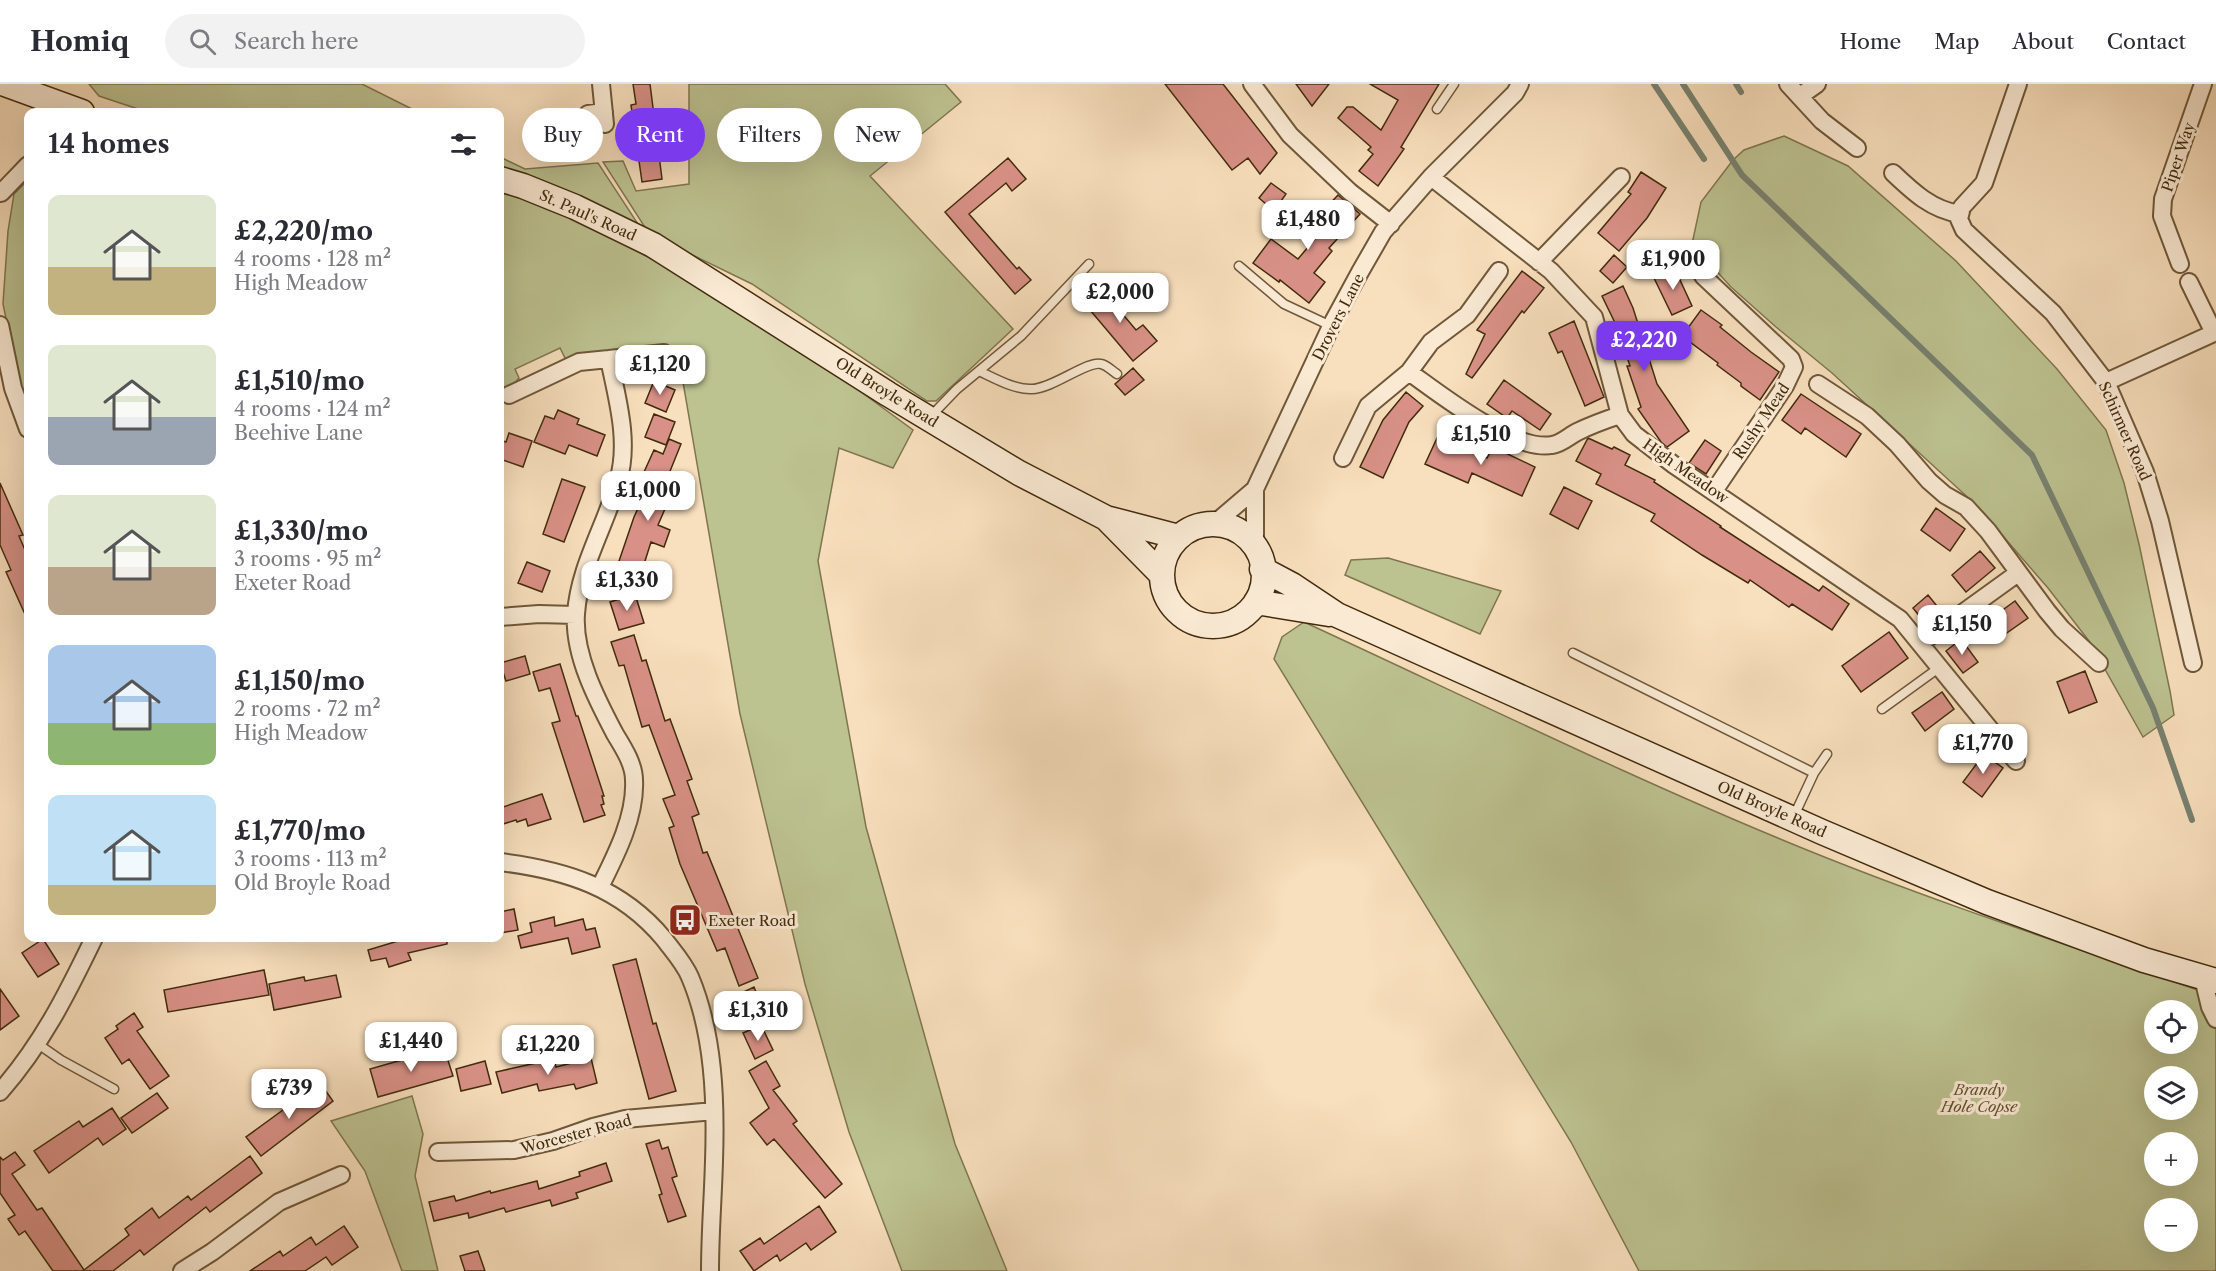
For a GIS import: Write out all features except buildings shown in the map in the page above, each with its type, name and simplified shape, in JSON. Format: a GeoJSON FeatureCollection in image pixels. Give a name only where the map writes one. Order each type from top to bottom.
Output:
{"type":"FeatureCollection","features":[{"type":"Feature","properties":{"kind":"main road"},"geometry":{"type":"LineString","coordinates":[[5,84],[70,108]]}},
{"type":"Feature","properties":{"kind":"main road","name":"St. Paul's Road"},"geometry":{"type":"LineString","coordinates":[[504,181],[523,186],[575,207],[673,257]]}},
{"type":"Feature","properties":{"kind":"main road","name":"Old Broyle Road"},"geometry":{"type":"LineString","coordinates":[[673,257],[928,419],[1019,473],[1106,518],[1179,537]]}},
{"type":"Feature","properties":{"kind":"main road","name":"Old Broyle Road"},"geometry":{"type":"LineString","coordinates":[[1106,518],[1162,575]]}},
{"type":"Feature","properties":{"kind":"main road"},"geometry":{"type":"LineString","coordinates":[[1214,525],[1229,527],[1244,535],[1259,558],[1264,578],[1256,602],[1245,615],[1230,623],[1215,627],[1198,624],[1183,617],[1171,606],[1164,591],[1162,575],[1164,558],[1179,537],[1198,527],[1214,525]]}},
{"type":"Feature","properties":{"kind":"main road","name":"Old Broyle Road"},"geometry":{"type":"LineString","coordinates":[[1259,558],[1292,585],[1337,615],[1792,818],[1987,902],[2144,960],[2210,979]]}},
{"type":"Feature","properties":{"kind":"main road","name":"Old Broyle Road"},"geometry":{"type":"LineString","coordinates":[[1256,602],[1337,615]]}},
{"type":"Feature","properties":{"kind":"street"},"geometry":{"type":"LineString","coordinates":[[599,108],[600,84]]}},
{"type":"Feature","properties":{"kind":"street"},"geometry":{"type":"LineString","coordinates":[[1252,84],[1290,135],[1350,192],[1391,224]]}},
{"type":"Feature","properties":{"kind":"street"},"geometry":{"type":"LineString","coordinates":[[1817,84],[1794,90],[1822,122],[1857,148]]}},
{"type":"Feature","properties":{"kind":"street"},"geometry":{"type":"LineString","coordinates":[[1893,173],[1918,196],[1944,212],[1960,214],[1962,207],[1984,183],[2018,84]]}},
{"type":"Feature","properties":{"kind":"street","name":"Piper Way"},"geometry":{"type":"LineString","coordinates":[[2180,264],[2162,216],[2163,199],[2203,84]]}},
{"type":"Feature","properties":{"kind":"street","name":"Drovers Lane"},"geometry":{"type":"LineString","coordinates":[[1214,525],[1255,489],[1331,327],[1383,232],[1513,87]]}},
{"type":"Feature","properties":{"kind":"street"},"geometry":{"type":"LineString","coordinates":[[1,193],[24,169]]}},
{"type":"Feature","properties":{"kind":"street","name":"High Meadow"},"geometry":{"type":"LineString","coordinates":[[1431,177],[1557,276],[1594,317],[1620,414],[1634,434],[1674,465],[1900,619],[2016,761]]}},
{"type":"Feature","properties":{"kind":"street"},"geometry":{"type":"LineString","coordinates":[[1539,262],[1621,177]]}},
{"type":"Feature","properties":{"kind":"street"},"geometry":{"type":"LineString","coordinates":[[0,187],[0,207]]}},
{"type":"Feature","properties":{"kind":"street","name":"Schirmer Road"},"geometry":{"type":"LineString","coordinates":[[1960,214],[1959,219],[1964,230],[2053,314],[2106,382],[2145,472],[2160,521],[2193,663]]}},
{"type":"Feature","properties":{"kind":"street"},"geometry":{"type":"LineString","coordinates":[[1343,458],[1368,406],[1409,372],[1431,342],[1467,315],[1499,271]]}},
{"type":"Feature","properties":{"kind":"street","name":"Rushy Mead"},"geometry":{"type":"LineString","coordinates":[[1703,276],[1791,359],[1794,368],[1785,386],[1714,491]]}},
{"type":"Feature","properties":{"kind":"street"},"geometry":{"type":"LineString","coordinates":[[2106,382],[2215,333],[2189,282]]}},
{"type":"Feature","properties":{"kind":"street"},"geometry":{"type":"LineString","coordinates":[[0,325],[13,388],[24,418]]}},
{"type":"Feature","properties":{"kind":"street"},"geometry":{"type":"LineString","coordinates":[[509,395],[579,363],[664,353]]}},
{"type":"Feature","properties":{"kind":"street"},"geometry":{"type":"LineString","coordinates":[[600,887],[616,855],[632,807],[634,778],[628,757],[597,699],[583,662],[575,615],[583,576],[619,479],[622,450],[621,417],[609,359]]}},
{"type":"Feature","properties":{"kind":"street"},"geometry":{"type":"LineString","coordinates":[[1409,372],[1464,412],[1496,429],[1538,445],[1553,445],[1620,414]]}},
{"type":"Feature","properties":{"kind":"street"},"geometry":{"type":"LineString","coordinates":[[1818,384],[1867,416],[1897,444],[1929,481],[1945,495],[1966,507],[1988,531],[2062,629],[2099,663]]}},
{"type":"Feature","properties":{"kind":"street","name":"Drovers Lane"},"geometry":{"type":"LineString","coordinates":[[1255,489],[1259,558]]}},
{"type":"Feature","properties":{"kind":"street"},"geometry":{"type":"LineString","coordinates":[[1921,643],[2018,573]]}},
{"type":"Feature","properties":{"kind":"street"},"geometry":{"type":"LineString","coordinates":[[504,617],[539,614],[575,615]]}},
{"type":"Feature","properties":{"kind":"street"},"geometry":{"type":"LineString","coordinates":[[504,862],[529,865],[567,874],[600,887],[651,924],[689,975],[706,1032],[714,1112],[710,1271]]}},
{"type":"Feature","properties":{"kind":"street"},"geometry":{"type":"LineString","coordinates":[[0,1092],[38,1044],[59,1011],[92,942]]}},
{"type":"Feature","properties":{"kind":"street"},"geometry":{"type":"LineString","coordinates":[[2210,979],[2210,1006],[2216,1019]]}},
{"type":"Feature","properties":{"kind":"street","name":"Worcester Road"},"geometry":{"type":"LineString","coordinates":[[438,1152],[514,1150],[625,1119],[714,1112]]}},
{"type":"Feature","properties":{"kind":"street"},"geometry":{"type":"LineString","coordinates":[[182,1271],[212,1252],[279,1202],[341,1175]]}},
{"type":"Feature","properties":{"kind":"lane"},"geometry":{"type":"LineString","coordinates":[[1437,109],[1454,84]]}},
{"type":"Feature","properties":{"kind":"lane"},"geometry":{"type":"LineString","coordinates":[[928,419],[957,389],[1021,336],[1089,264]]}},
{"type":"Feature","properties":{"kind":"lane"},"geometry":{"type":"LineString","coordinates":[[1239,266],[1284,304],[1331,327]]}},
{"type":"Feature","properties":{"kind":"lane"},"geometry":{"type":"LineString","coordinates":[[979,371],[1012,385],[1031,389],[1058,381],[1093,363],[1103,364],[1117,374]]}},
{"type":"Feature","properties":{"kind":"lane"},"geometry":{"type":"LineString","coordinates":[[1573,653],[1814,773]]}},
{"type":"Feature","properties":{"kind":"lane"},"geometry":{"type":"LineString","coordinates":[[1882,709],[1940,668]]}},
{"type":"Feature","properties":{"kind":"lane"},"geometry":{"type":"LineString","coordinates":[[1792,818],[1814,773],[1827,754]]}},
{"type":"Feature","properties":{"kind":"lane"},"geometry":{"type":"LineString","coordinates":[[38,1044],[61,1060],[114,1089]]}},
{"type":"Feature","properties":{"kind":"green space"},"geometry":{"type":"Polygon","coordinates":[[[89,84],[362,84],[410,108],[135,108],[99,96],[89,84]]]}},
{"type":"Feature","properties":{"kind":"green space"},"geometry":{"type":"Polygon","coordinates":[[[689,84],[945,84],[961,102],[922,134],[922,108],[834,108],[834,162],[887,162],[870,176],[1013,329],[936,401],[927,401],[752,284],[672,245],[646,229],[603,162],[623,162],[636,191],[689,184],[689,162],[705,162],[705,108],[689,108],[689,84]]]}},
{"type":"Feature","properties":{"kind":"green space"},"geometry":{"type":"Polygon","coordinates":[[[1784,136],[1848,166],[1956,261],[2057,369],[2106,430],[2124,483],[2139,544],[2174,715],[2143,737],[2089,641],[2048,588],[1975,504],[1832,373],[1731,287],[1692,244],[1701,202],[1733,160],[1744,150],[1784,136]]]}},
{"type":"Feature","properties":{"kind":"green space"},"geometry":{"type":"Polygon","coordinates":[[[504,159],[525,169],[598,163],[640,227],[504,171],[504,159]]]}},
{"type":"Feature","properties":{"kind":"green space"},"geometry":{"type":"Polygon","coordinates":[[[24,184],[24,397],[3,304],[8,231],[14,194],[24,184]]]}},
{"type":"Feature","properties":{"kind":"green space"},"geometry":{"type":"Polygon","coordinates":[[[504,191],[570,216],[680,274],[808,353],[913,430],[893,468],[839,448],[818,561],[866,827],[955,1144],[1007,1271],[902,1271],[849,1132],[805,984],[740,714],[677,347],[572,359],[565,358],[560,348],[515,369],[519,378],[504,395],[504,191]]]}},
{"type":"Feature","properties":{"kind":"green space"},"geometry":{"type":"Polygon","coordinates":[[[1388,558],[1501,591],[1480,634],[1345,575],[1351,560],[1388,558]]]}},
{"type":"Feature","properties":{"kind":"green space","name":"Brandy Hole Copse"},"geometry":{"type":"Polygon","coordinates":[[[1304,622],[1743,824],[1952,905],[2216,995],[2216,1271],[1639,1271],[1571,1142],[1274,659],[1282,637],[1304,622]]]}},
{"type":"Feature","properties":{"kind":"green space"},"geometry":{"type":"Polygon","coordinates":[[[412,1096],[423,1134],[415,1176],[438,1271],[402,1271],[365,1171],[331,1121],[412,1096]]]}},
{"type":"Feature","properties":{"kind":"waterway"},"geometry":{"type":"LineString","coordinates":[[1654,84],[1704,159]]}},
{"type":"Feature","properties":{"kind":"waterway"},"geometry":{"type":"LineString","coordinates":[[1683,84],[1742,175],[2032,455],[2153,708],[2192,820]]}},
{"type":"Feature","properties":{"kind":"waterway"},"geometry":{"type":"LineString","coordinates":[[1736,84],[1741,92]]}},
{"type":"Feature","properties":{"kind":"place","name":"Exeter Road"},"geometry":{"type":"Point","coordinates":[685,920]}}]}
